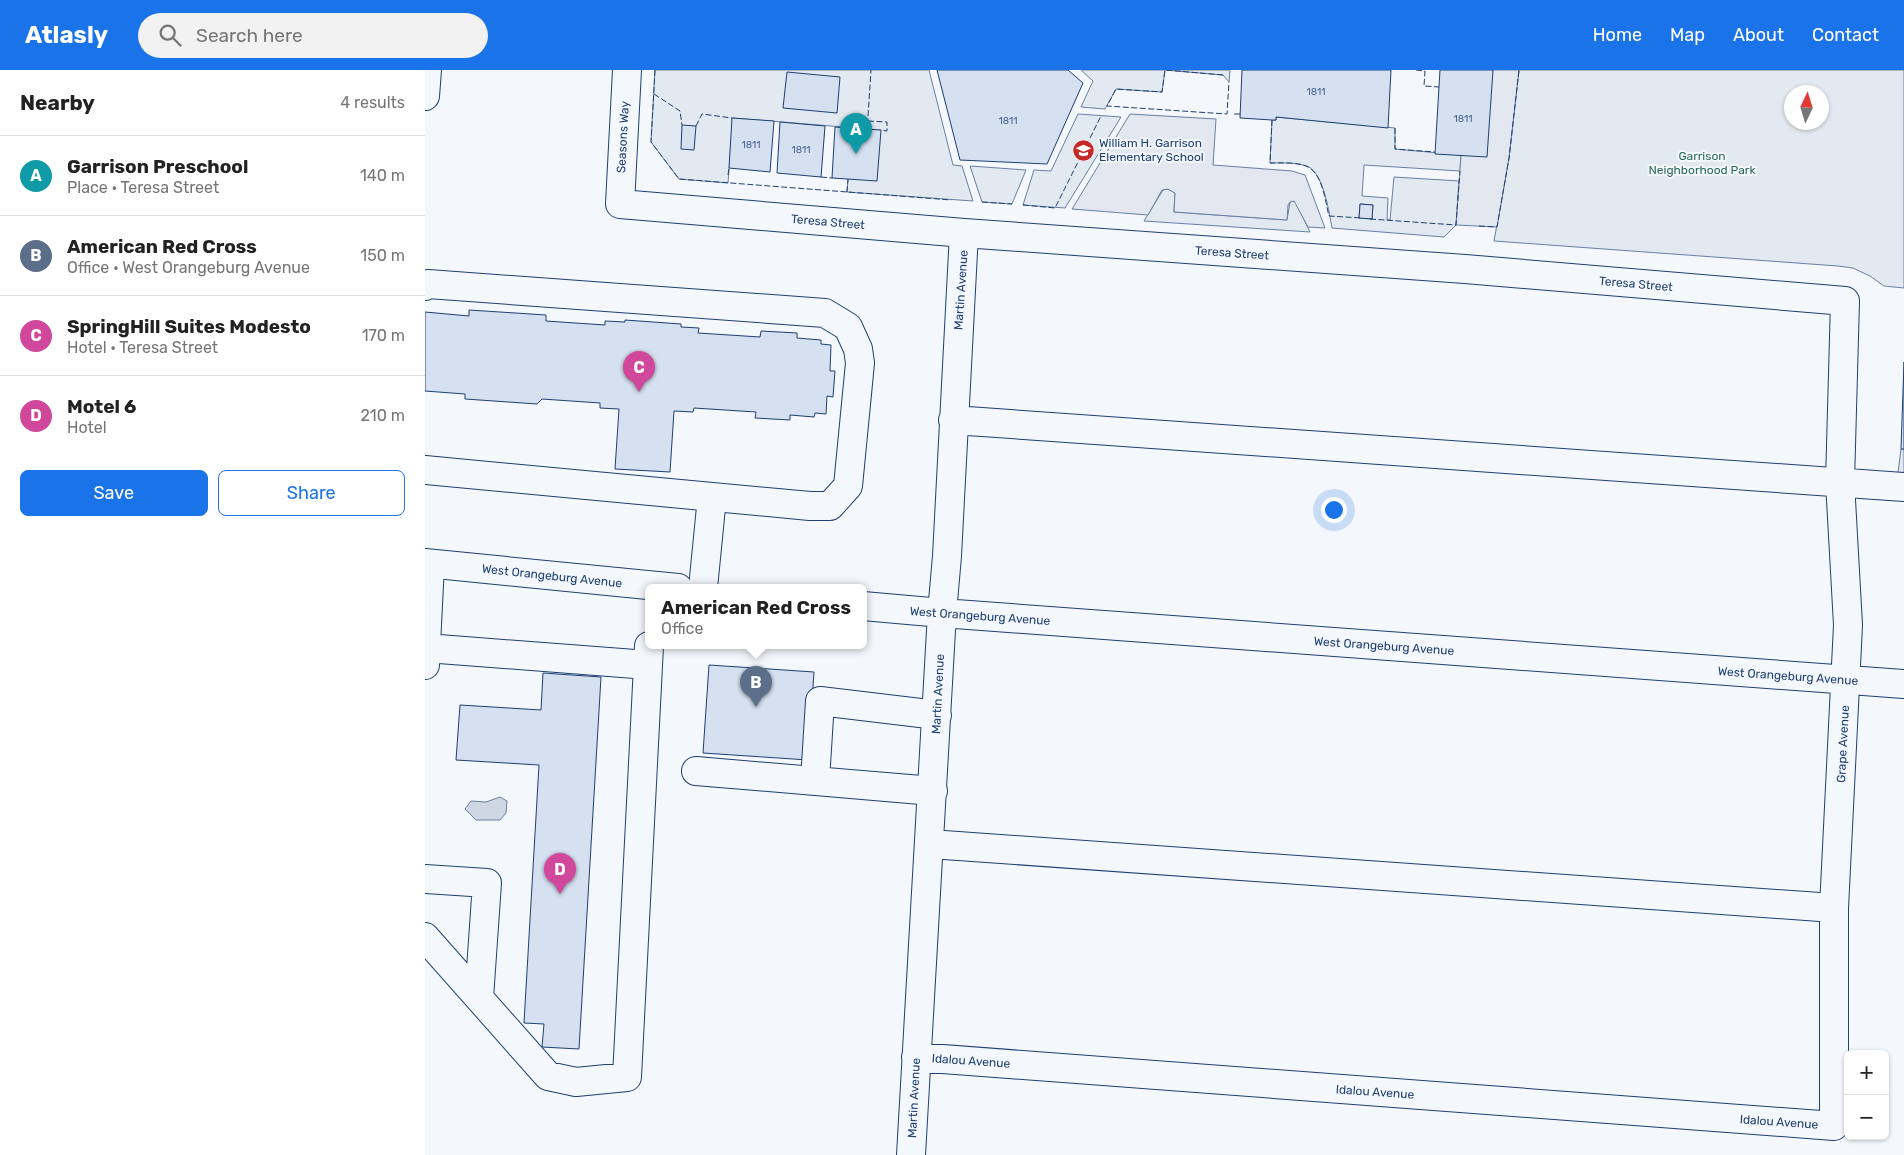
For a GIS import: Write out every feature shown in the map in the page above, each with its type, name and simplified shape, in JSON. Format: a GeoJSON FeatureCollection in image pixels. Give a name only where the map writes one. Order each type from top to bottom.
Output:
{"type":"FeatureCollection","features":[{"type":"Feature","properties":{"kind":"street"},"geometry":{"type":"LineString","coordinates":[[425,96],[427,70]]}},
{"type":"Feature","properties":{"kind":"street","name":"Seasons Way"},"geometry":{"type":"LineString","coordinates":[[620,204],[627,70]]}},
{"type":"Feature","properties":{"kind":"street","name":"Teresa Street"},"geometry":{"type":"LineString","coordinates":[[620,204],[964,233],[1475,270],[1845,302]]}},
{"type":"Feature","properties":{"kind":"street","name":"Martin Avenue"},"geometry":{"type":"LineString","coordinates":[[911,1155],[942,613],[947,556],[964,233]]}},
{"type":"Feature","properties":{"kind":"street"},"geometry":{"type":"LineString","coordinates":[[425,286],[428,284],[825,313],[848,327],[858,349],[860,363],[848,486],[830,506],[810,506],[425,470]]}},
{"type":"Feature","properties":{"kind":"street","name":"Grape Avenue"},"geometry":{"type":"LineString","coordinates":[[1833,1126],[1834,908],[1848,619],[1840,482],[1845,302]]}},
{"type":"Feature","properties":{"kind":"street"},"geometry":{"type":"LineString","coordinates":[[953,420],[1904,487]]}},
{"type":"Feature","properties":{"kind":"street"},"geometry":{"type":"LineString","coordinates":[[703,584],[712,497]]}},
{"type":"Feature","properties":{"kind":"street"},"geometry":{"type":"LineString","coordinates":[[425,937],[548,1076],[575,1082],[627,1077],[648,656],[425,656],[427,563]]}},
{"type":"Feature","properties":{"kind":"street","name":"West Orangeburg Avenue"},"geometry":{"type":"LineString","coordinates":[[427,563],[645,586]]}},
{"type":"Feature","properties":{"kind":"street","name":"West Orangeburg Avenue"},"geometry":{"type":"LineString","coordinates":[[867,606],[1904,684]]}},
{"type":"Feature","properties":{"kind":"street"},"geometry":{"type":"LineString","coordinates":[[815,781],[820,701],[937,715]]}},
{"type":"Feature","properties":{"kind":"street"},"geometry":{"type":"LineString","coordinates":[[696,771],[933,791]]}},
{"type":"Feature","properties":{"kind":"street"},"geometry":{"type":"LineString","coordinates":[[930,844],[1834,908]]}},
{"type":"Feature","properties":{"kind":"street"},"geometry":{"type":"LineString","coordinates":[[425,879],[487,883],[479,998]]}},
{"type":"Feature","properties":{"kind":"street","name":"Idalou Avenue"},"geometry":{"type":"LineString","coordinates":[[916,1057],[1833,1126]]}},
{"type":"Feature","properties":{"kind":"green space"},"geometry":{"type":"Polygon","coordinates":[[[655,70],[929,70],[953,165],[962,166],[973,201],[847,192],[848,179],[880,130],[733,118],[728,183],[679,179],[651,142],[655,70]]]}},
{"type":"Feature","properties":{"kind":"green space"},"geometry":{"type":"Polygon","coordinates":[[[1081,70],[1165,70],[1162,92],[1116,89],[1105,109],[1081,107],[1093,81],[1081,70]]]}},
{"type":"Feature","properties":{"kind":"green space"},"geometry":{"type":"Polygon","coordinates":[[[1165,70],[1230,70],[1229,82],[1223,75],[1165,70]]]}},
{"type":"Feature","properties":{"kind":"green space","name":"Garrison Neighborhood Park"},"geometry":{"type":"Polygon","coordinates":[[[1519,70],[1904,70],[1904,288],[1884,286],[1870,276],[1853,268],[1838,266],[1494,241],[1509,158],[1519,70]]]}},
{"type":"Feature","properties":{"kind":"green space"},"geometry":{"type":"Polygon","coordinates":[[[1078,114],[1121,117],[1065,208],[1023,205],[1034,170],[1051,171],[1078,114]]]}},
{"type":"Feature","properties":{"kind":"green space"},"geometry":{"type":"Polygon","coordinates":[[[1276,117],[1395,128],[1395,149],[1461,155],[1460,171],[1364,165],[1362,196],[1388,198],[1387,220],[1390,220],[1394,177],[1459,181],[1456,225],[1444,237],[1332,228],[1325,195],[1319,178],[1314,172],[1309,167],[1300,164],[1270,163],[1272,120],[1276,120],[1276,117]],[[1360,204],[1359,218],[1372,219],[1373,205],[1360,204]]]}},
{"type":"Feature","properties":{"kind":"green space"},"geometry":{"type":"Polygon","coordinates":[[[970,166],[1026,170],[1012,204],[982,202],[970,166]]]}},
{"type":"Feature","properties":{"kind":"green space"},"geometry":{"type":"Polygon","coordinates":[[[1168,189],[1175,193],[1174,212],[1287,220],[1290,202],[1295,201],[1310,232],[1144,221],[1163,190],[1168,189]]]}},
{"type":"Feature","properties":{"kind":"shaded area"},"geometry":{"type":"Polygon","coordinates":[[[1493,70],[1519,70],[1509,158],[1497,227],[1456,225],[1461,155],[1493,70]]]}},
{"type":"Feature","properties":{"kind":"shaded area"},"geometry":{"type":"Polygon","coordinates":[[[1130,114],[1216,119],[1213,165],[1292,171],[1305,175],[1325,228],[1308,227],[1294,201],[1288,205],[1287,220],[1174,212],[1175,193],[1168,189],[1162,190],[1148,215],[1072,209],[1130,114]]]}},
{"type":"Feature","properties":{"kind":"shaded area"},"geometry":{"type":"Polygon","coordinates":[[[1901,449],[1904,449],[1904,473],[1898,473],[1901,449]]]}},
{"type":"Feature","properties":{"kind":"shaded area"},"geometry":{"type":"Polygon","coordinates":[[[500,797],[507,801],[506,813],[500,820],[476,820],[465,809],[471,801],[486,802],[500,797]]]}},
{"type":"Feature","properties":{"kind":"building"},"geometry":{"type":"Polygon","coordinates":[[[937,70],[1068,70],[1083,83],[1047,164],[960,160],[937,70]]]}},
{"type":"Feature","properties":{"kind":"building"},"geometry":{"type":"Polygon","coordinates":[[[1242,70],[1391,70],[1388,128],[1276,117],[1276,120],[1240,118],[1242,70]]]}},
{"type":"Feature","properties":{"kind":"building"},"geometry":{"type":"Polygon","coordinates":[[[1440,70],[1493,70],[1487,157],[1435,154],[1440,70]]]}},
{"type":"Feature","properties":{"kind":"building"},"geometry":{"type":"Polygon","coordinates":[[[787,72],[840,77],[837,113],[783,108],[787,72]]]}},
{"type":"Feature","properties":{"kind":"building"},"geometry":{"type":"Polygon","coordinates":[[[732,118],[774,121],[770,172],[729,168],[732,118]]]}},
{"type":"Feature","properties":{"kind":"building"},"geometry":{"type":"Polygon","coordinates":[[[780,122],[825,126],[821,177],[777,173],[780,122]]]}},
{"type":"Feature","properties":{"kind":"building"},"geometry":{"type":"Polygon","coordinates":[[[682,125],[696,126],[694,150],[681,149],[682,125]]]}},
{"type":"Feature","properties":{"kind":"building"},"geometry":{"type":"Polygon","coordinates":[[[835,127],[881,130],[877,181],[832,178],[835,127]]]}},
{"type":"Feature","properties":{"kind":"building"},"geometry":{"type":"Polygon","coordinates":[[[1360,204],[1373,205],[1372,219],[1359,218],[1360,204]]]}},
{"type":"Feature","properties":{"kind":"building"},"geometry":{"type":"Polygon","coordinates":[[[469,310],[546,315],[546,321],[605,325],[605,321],[625,322],[625,320],[681,324],[681,327],[699,328],[698,333],[760,337],[761,331],[797,333],[797,338],[821,340],[821,344],[831,345],[830,371],[835,371],[833,397],[827,396],[826,414],[815,413],[814,417],[790,415],[790,420],[755,418],[756,412],[694,408],[693,412],[674,411],[670,472],[615,469],[619,409],[600,408],[600,403],[542,399],[537,404],[465,399],[465,394],[425,391],[425,312],[469,316],[469,310]]]}},
{"type":"Feature","properties":{"kind":"building"},"geometry":{"type":"Polygon","coordinates":[[[1904,362],[1904,449],[1901,449],[1904,362]]]}},
{"type":"Feature","properties":{"kind":"building"},"geometry":{"type":"Polygon","coordinates":[[[709,665],[814,672],[808,760],[703,753],[709,665]]]}},
{"type":"Feature","properties":{"kind":"building"},"geometry":{"type":"Polygon","coordinates":[[[543,673],[601,677],[579,1049],[542,1047],[544,1024],[524,1023],[539,765],[456,760],[460,705],[541,710],[543,673]]]}},
{"type":"Feature","properties":{"kind":"fence"},"geometry":{"type":"LineString","coordinates":[[655,70],[651,142],[679,179],[951,200]]}},
{"type":"Feature","properties":{"kind":"fence"},"geometry":{"type":"LineString","coordinates":[[868,116],[871,70]]}},
{"type":"Feature","properties":{"kind":"fence"},"geometry":{"type":"LineString","coordinates":[[1223,75],[1165,70],[1162,92],[1116,89],[1107,106],[1227,114],[1229,82]]}},
{"type":"Feature","properties":{"kind":"fence"},"geometry":{"type":"LineString","coordinates":[[1416,70],[1425,71],[1424,86],[1439,87]]}},
{"type":"Feature","properties":{"kind":"fence"},"geometry":{"type":"LineString","coordinates":[[1479,226],[1497,227],[1509,158],[1519,70]]}},
{"type":"Feature","properties":{"kind":"fence"},"geometry":{"type":"LineString","coordinates":[[654,94],[680,111],[682,125]]}},
{"type":"Feature","properties":{"kind":"fence"},"geometry":{"type":"LineString","coordinates":[[696,126],[702,114],[732,118]]}},
{"type":"Feature","properties":{"kind":"fence"},"geometry":{"type":"LineString","coordinates":[[1234,114],[1240,114]]}},
{"type":"Feature","properties":{"kind":"fence"},"geometry":{"type":"LineString","coordinates":[[1023,205],[1055,208],[1101,116]]}},
{"type":"Feature","properties":{"kind":"fence"},"geometry":{"type":"LineString","coordinates":[[1272,120],[1270,163],[1293,163],[1306,166],[1312,170],[1320,181],[1329,216],[1362,218]]}},
{"type":"Feature","properties":{"kind":"fence"},"geometry":{"type":"LineString","coordinates":[[868,121],[887,122],[887,131],[881,130]]}},
{"type":"Feature","properties":{"kind":"fence"},"geometry":{"type":"LineString","coordinates":[[1395,128],[1395,149],[1435,152]]}},
{"type":"Feature","properties":{"kind":"fence"},"geometry":{"type":"LineString","coordinates":[[728,175],[729,168]]}},
{"type":"Feature","properties":{"kind":"fence"},"geometry":{"type":"LineString","coordinates":[[1370,219],[1456,225],[1460,171]]}},
{"type":"Feature","properties":{"kind":"fence"},"geometry":{"type":"LineString","coordinates":[[821,177],[832,178]]}},
{"type":"Feature","properties":{"kind":"fence"},"geometry":{"type":"LineString","coordinates":[[847,192],[848,179]]}},
{"type":"Feature","properties":{"kind":"fence"},"geometry":{"type":"LineString","coordinates":[[982,202],[1012,204]]}},
{"type":"Feature","properties":{"kind":"place","name":"William H. Garrison Elementary School"},"geometry":{"type":"Point","coordinates":[1083,150]}},
{"type":"Feature","properties":{"kind":"place","name":"Garrison Preschool"},"geometry":{"type":"Point","coordinates":[856,154]}},
{"type":"Feature","properties":{"kind":"place","name":"SpringHill Suites Modesto"},"geometry":{"type":"Point","coordinates":[639,392]}},
{"type":"Feature","properties":{"kind":"place","name":"American Red Cross"},"geometry":{"type":"Point","coordinates":[756,707]}},
{"type":"Feature","properties":{"kind":"place","name":"Motel 6"},"geometry":{"type":"Point","coordinates":[560,894]}}]}
